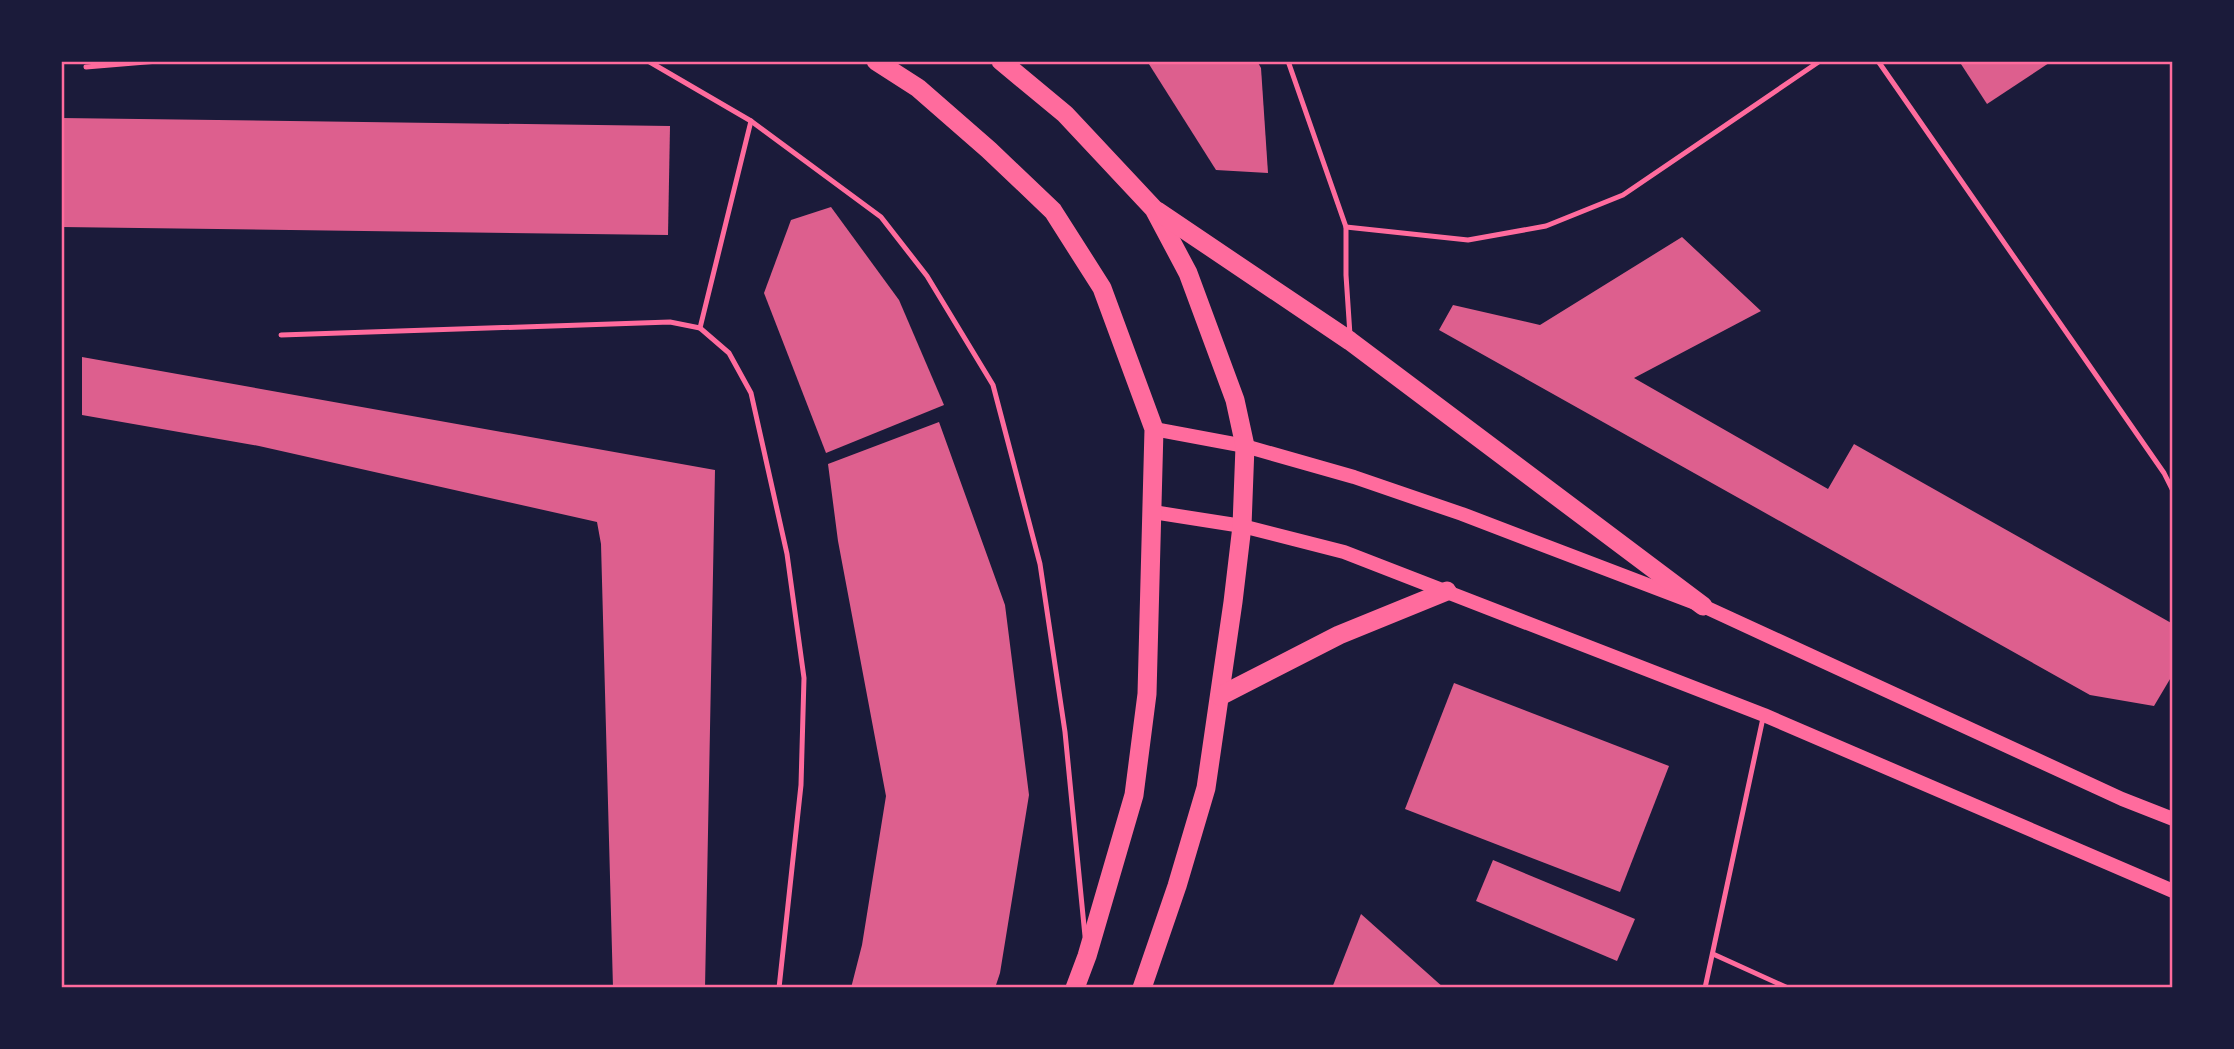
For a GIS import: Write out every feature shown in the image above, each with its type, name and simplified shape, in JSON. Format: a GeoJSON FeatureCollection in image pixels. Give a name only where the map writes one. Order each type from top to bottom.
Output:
{"type":"FeatureCollection","features":[{"type":"Feature","properties":{"kind":"highway"},"geometry":{"type":"LineString","coordinates":[[876,61],[918,88],[1053,211],[1102,288],[1154,429],[1147,694],[1134,795],[1087,956],[1075,988]]}},
{"type":"Feature","properties":{"kind":"highway"},"geometry":{"type":"LineString","coordinates":[[1001,61],[1065,114],[1154,209],[1350,341],[1703,606]]}},
{"type":"Feature","properties":{"kind":"highway"},"geometry":{"type":"LineString","coordinates":[[1142,988],[1177,886],[1206,788],[1242,526],[1245,446],[1235,400],[1188,273],[1154,209]]}},
{"type":"Feature","properties":{"kind":"highway"},"geometry":{"type":"LineString","coordinates":[[1220,696],[1339,635],[1447,591]]}},
{"type":"Feature","properties":{"kind":"main road"},"geometry":{"type":"LineString","coordinates":[[1154,429],[1245,446],[1354,477],[1703,606],[2122,799],[2173,819]]}},
{"type":"Feature","properties":{"kind":"main road"},"geometry":{"type":"LineString","coordinates":[[1153,512],[1242,526],[1344,552],[1764,715],[2173,891]]}},
{"type":"Feature","properties":{"kind":"lane"},"geometry":{"type":"LineString","coordinates":[[86,67],[158,61]]}},
{"type":"Feature","properties":{"kind":"lane"},"geometry":{"type":"LineString","coordinates":[[648,61],[751,121],[881,217],[928,276],[993,385],[1040,564],[1065,732],[1087,956]]}},
{"type":"Feature","properties":{"kind":"lane"},"geometry":{"type":"LineString","coordinates":[[1288,61],[1346,227],[1350,341]]}},
{"type":"Feature","properties":{"kind":"lane"},"geometry":{"type":"LineString","coordinates":[[1346,227],[1468,240],[1546,226],[1623,195],[1819,61]]}},
{"type":"Feature","properties":{"kind":"lane"},"geometry":{"type":"LineString","coordinates":[[1878,61],[2164,473],[2173,491]]}},
{"type":"Feature","properties":{"kind":"lane"},"geometry":{"type":"LineString","coordinates":[[700,328],[751,121]]}},
{"type":"Feature","properties":{"kind":"lane"},"geometry":{"type":"LineString","coordinates":[[281,335],[670,323],[700,328],[729,353],[751,393],[787,554],[804,678],[801,785],[779,988]]}},
{"type":"Feature","properties":{"kind":"lane"},"geometry":{"type":"LineString","coordinates":[[1705,988],[1764,715]]}},
{"type":"Feature","properties":{"kind":"lane"},"geometry":{"type":"LineString","coordinates":[[1713,954],[1788,988]]}},
{"type":"Feature","properties":{"kind":"building"},"geometry":{"type":"Polygon","coordinates":[[[1147,61],[1257,61],[1261,68],[1268,173],[1216,170],[1147,61]]]}},
{"type":"Feature","properties":{"kind":"building"},"geometry":{"type":"Polygon","coordinates":[[[1959,61],[2052,61],[1987,104],[1959,61]]]}},
{"type":"Feature","properties":{"kind":"building"},"geometry":{"type":"Polygon","coordinates":[[[61,118],[670,126],[668,235],[61,227],[61,118]]]}},
{"type":"Feature","properties":{"kind":"building"},"geometry":{"type":"Polygon","coordinates":[[[831,207],[899,300],[944,405],[826,453],[764,293],[791,220],[831,207]]]}},
{"type":"Feature","properties":{"kind":"building"},"geometry":{"type":"Polygon","coordinates":[[[1682,237],[1761,311],[1634,378],[1828,489],[1854,444],[2173,624],[2173,674],[2154,706],[2090,695],[1439,330],[1453,305],[1540,325],[1682,237]]]}},
{"type":"Feature","properties":{"kind":"building"},"geometry":{"type":"Polygon","coordinates":[[[82,357],[715,470],[705,988],[613,988],[601,544],[597,522],[259,446],[82,415],[82,357]]]}},
{"type":"Feature","properties":{"kind":"building"},"geometry":{"type":"Polygon","coordinates":[[[939,422],[1005,605],[1029,795],[1000,973],[995,988],[851,988],[862,945],[886,796],[838,541],[828,464],[939,422]]]}},
{"type":"Feature","properties":{"kind":"building"},"geometry":{"type":"Polygon","coordinates":[[[1454,683],[1669,766],[1620,892],[1405,809],[1454,683]]]}},
{"type":"Feature","properties":{"kind":"building"},"geometry":{"type":"Polygon","coordinates":[[[1493,860],[1635,919],[1617,961],[1476,901],[1493,860]]]}},
{"type":"Feature","properties":{"kind":"building"},"geometry":{"type":"Polygon","coordinates":[[[1361,914],[1444,988],[1332,988],[1361,914]]]}}]}
